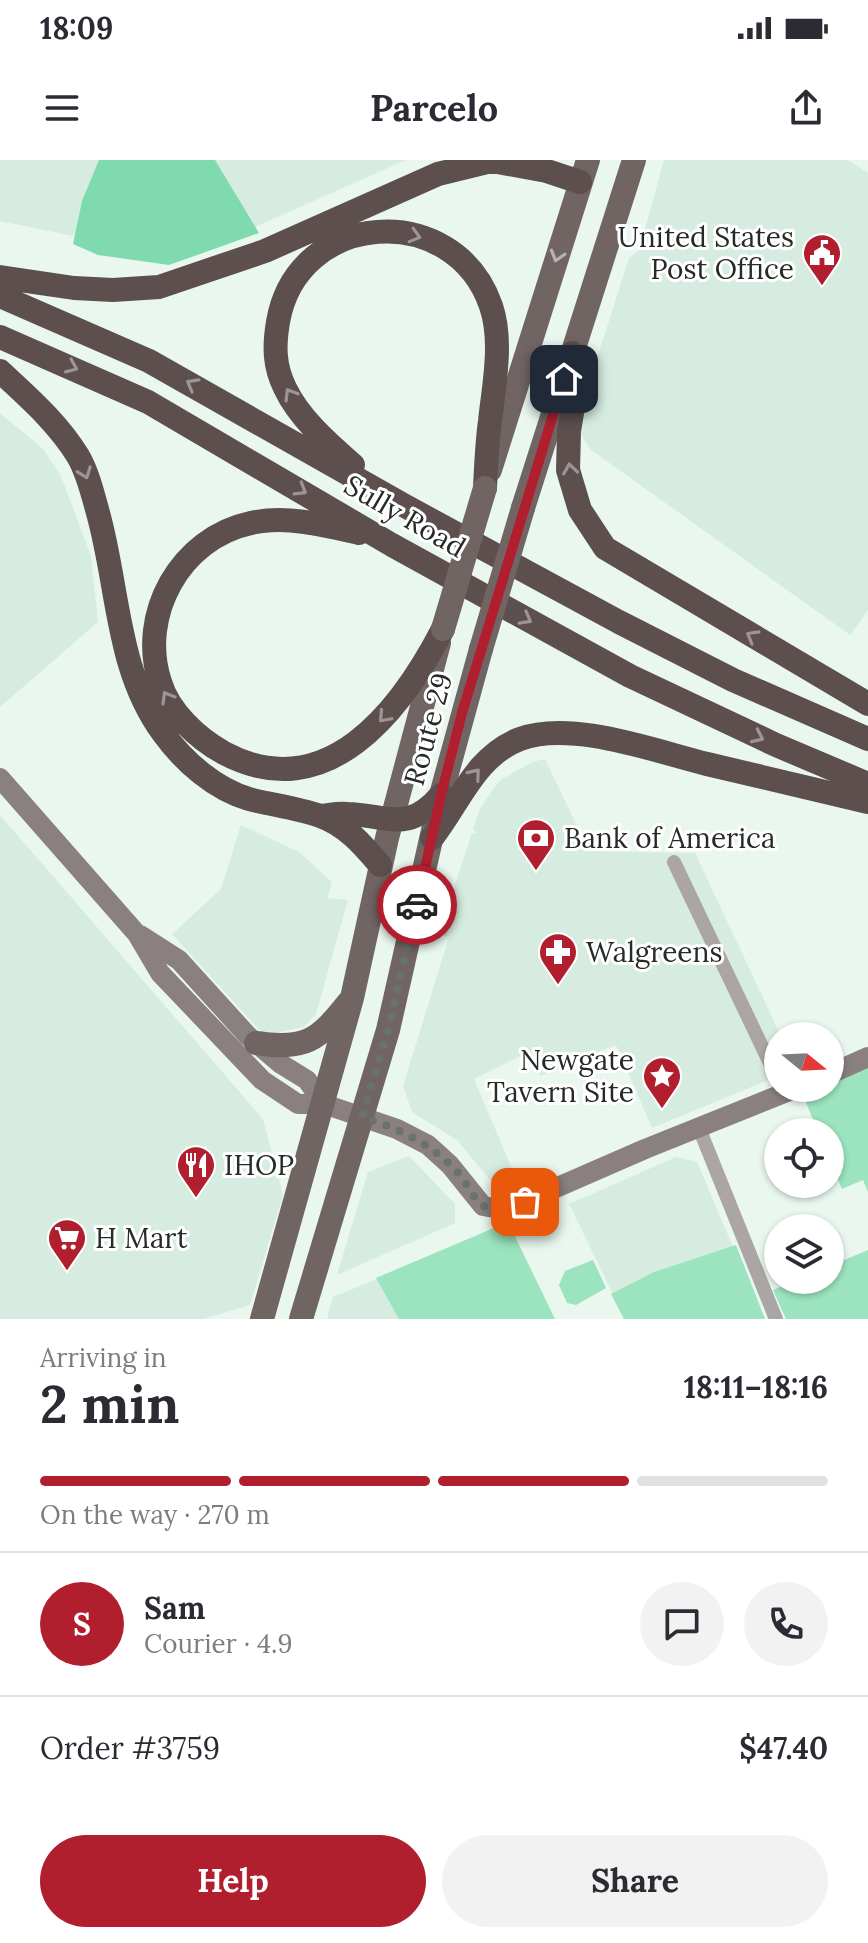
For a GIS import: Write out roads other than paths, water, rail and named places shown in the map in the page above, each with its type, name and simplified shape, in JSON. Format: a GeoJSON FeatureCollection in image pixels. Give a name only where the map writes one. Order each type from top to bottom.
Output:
{"type":"FeatureCollection","features":[{"type":"Feature","properties":{"kind":"highway"},"geometry":{"type":"LineString","coordinates":[[0,277],[74,288],[113,290],[159,287],[265,251],[438,174],[494,161],[547,171],[584,171]]}},
{"type":"Feature","properties":{"kind":"highway"},"geometry":{"type":"LineString","coordinates":[[405,506],[338,452],[305,418],[285,388],[274,354],[280,312],[291,283],[305,265],[328,246],[352,235],[395,231],[419,236],[445,247],[464,262],[482,284],[492,309],[496,343],[485,488]]}},
{"type":"Feature","properties":{"kind":"highway","name":"Sully Road"},"geometry":{"type":"LineString","coordinates":[[0,296],[149,361],[405,506],[733,680],[868,739]]}},
{"type":"Feature","properties":{"kind":"highway","name":"Sully Road"},"geometry":{"type":"LineString","coordinates":[[0,337],[148,402],[392,545],[630,676],[776,745],[868,784]]}},
{"type":"Feature","properties":{"kind":"highway"},"geometry":{"type":"LineString","coordinates":[[572,353],[575,395],[569,431],[568,470],[580,510],[605,548],[868,704]]}},
{"type":"Feature","properties":{"kind":"highway"},"geometry":{"type":"LineString","coordinates":[[0,371],[63,433],[80,459],[107,544],[128,665],[142,698],[163,734],[197,770],[234,794],[321,816],[357,838],[380,865]]}},
{"type":"Feature","properties":{"kind":"highway"},"geometry":{"type":"LineString","coordinates":[[392,545],[327,526],[277,521],[251,523],[210,542],[181,567],[160,603],[154,652],[160,684],[170,703],[196,734],[231,757],[271,767],[308,765],[344,752],[381,721],[419,671],[443,629]]}},
{"type":"Feature","properties":{"kind":"highway"},"geometry":{"type":"LineString","coordinates":[[432,838],[450,816],[462,791],[486,762],[520,739],[557,733],[602,739],[868,802]]}},
{"type":"Feature","properties":{"kind":"highway"},"geometry":{"type":"LineString","coordinates":[[321,816],[346,814],[391,821],[425,811],[441,795]]}},
{"type":"Feature","properties":{"kind":"main road","name":"Route 29"},"geometry":{"type":"LineString","coordinates":[[301,1319],[388,1030],[441,795],[481,649],[634,160]]}},
{"type":"Feature","properties":{"kind":"main road","name":"Route 29"},"geometry":{"type":"LineString","coordinates":[[262,1319],[352,998],[380,865],[443,629],[584,171]]}},
{"type":"Feature","properties":{"kind":"main road"},"geometry":{"type":"LineString","coordinates":[[584,171],[620,201]]}},
{"type":"Feature","properties":{"kind":"main road"},"geometry":{"type":"LineString","coordinates":[[256,1043],[280,1046],[303,1044],[319,1036],[352,998]]}},
{"type":"Feature","properties":{"kind":"street"},"geometry":{"type":"LineString","coordinates":[[0,778],[137,934],[160,973],[262,1080],[298,1104],[324,1104],[397,1129],[428,1145],[462,1177],[477,1201],[489,1209],[505,1210],[699,1128],[764,1097]]}},
{"type":"Feature","properties":{"kind":"street"},"geometry":{"type":"LineString","coordinates":[[674,862],[764,1044]]}},
{"type":"Feature","properties":{"kind":"street"},"geometry":{"type":"LineString","coordinates":[[137,934],[179,960],[256,1043],[307,1080],[324,1104]]}},
{"type":"Feature","properties":{"kind":"street"},"geometry":{"type":"LineString","coordinates":[[844,1068],[868,1057]]}},
{"type":"Feature","properties":{"kind":"street"},"geometry":{"type":"LineString","coordinates":[[699,1128],[776,1319]]}},
{"type":"Feature","properties":{"kind":"place","name":"United States Post Office"},"geometry":{"type":"Point","coordinates":[822,287]}},
{"type":"Feature","properties":{"kind":"place","name":"Bank of America"},"geometry":{"type":"Point","coordinates":[536,872]}},
{"type":"Feature","properties":{"kind":"place","name":"Walgreens"},"geometry":{"type":"Point","coordinates":[558,986]}},
{"type":"Feature","properties":{"kind":"place","name":"Newgate Tavern Site"},"geometry":{"type":"Point","coordinates":[662,1110]}},
{"type":"Feature","properties":{"kind":"place","name":"IHOP"},"geometry":{"type":"Point","coordinates":[196,1199]}},
{"type":"Feature","properties":{"kind":"place","name":"H Mart"},"geometry":{"type":"Point","coordinates":[67,1272]}}]}
